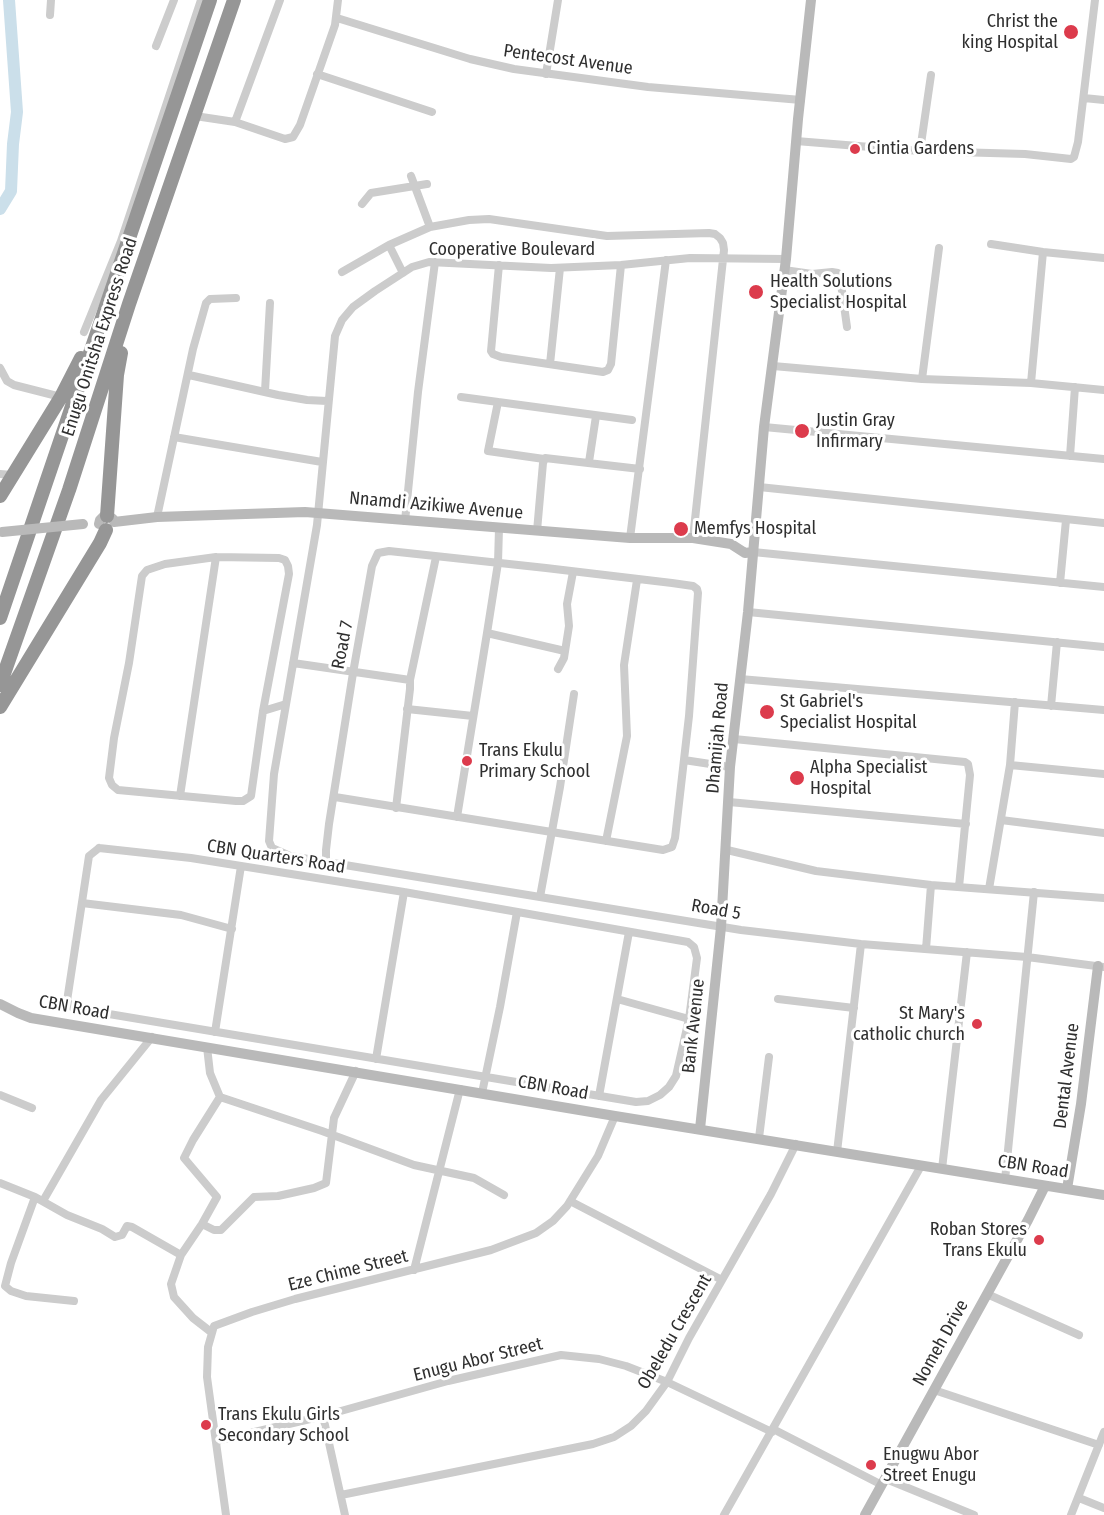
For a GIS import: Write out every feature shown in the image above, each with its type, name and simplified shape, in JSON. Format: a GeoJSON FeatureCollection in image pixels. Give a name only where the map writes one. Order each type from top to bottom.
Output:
{"type":"FeatureCollection","features":[{"type":"Feature","properties":{"kind":"highway","name":"Enugu Onitsha Express Road"},"geometry":{"type":"LineString","coordinates":[[0,618],[210,0]]}},
{"type":"Feature","properties":{"kind":"highway","name":"Enugu Onitsha Express Road"},"geometry":{"type":"LineString","coordinates":[[0,685],[69,490],[129,304],[234,0]]}},
{"type":"Feature","properties":{"kind":"highway"},"geometry":{"type":"LineString","coordinates":[[0,707],[100,543],[106,523],[117,375],[129,304]]}},
{"type":"Feature","properties":{"kind":"highway"},"geometry":{"type":"LineString","coordinates":[[0,496],[6,474],[60,397],[94,334],[98,332]]}},
{"type":"Feature","properties":{"kind":"main road","name":"Dhamijah Road"},"geometry":{"type":"LineString","coordinates":[[722,927],[721,901],[727,850],[730,767],[748,612],[764,427],[785,265],[811,0]]}},
{"type":"Feature","properties":{"kind":"main road","name":"Nnamdi Azikiwe Avenue"},"geometry":{"type":"LineString","coordinates":[[1,532],[156,518],[281,512],[630,538],[693,538],[731,544],[745,553],[753,552]]}},
{"type":"Feature","properties":{"kind":"main road","name":"Bank Avenue"},"geometry":{"type":"LineString","coordinates":[[700,1129],[722,927]]}},
{"type":"Feature","properties":{"kind":"main road","name":"Dental Avenue"},"geometry":{"type":"LineString","coordinates":[[1067,1189],[1101,966]]}},
{"type":"Feature","properties":{"kind":"main road","name":"CBN Road"},"geometry":{"type":"LineString","coordinates":[[0,1004],[31,1018],[1104,1195]]}},
{"type":"Feature","properties":{"kind":"main road","name":"Nomeh Drive"},"geometry":{"type":"LineString","coordinates":[[865,1515],[1045,1186]]}},
{"type":"Feature","properties":{"kind":"street"},"geometry":{"type":"LineString","coordinates":[[50,15],[51,0]]}},
{"type":"Feature","properties":{"kind":"street"},"geometry":{"type":"LineString","coordinates":[[156,46],[174,0]]}},
{"type":"Feature","properties":{"kind":"street"},"geometry":{"type":"LineString","coordinates":[[84,332],[121,241],[201,0]]}},
{"type":"Feature","properties":{"kind":"street"},"geometry":{"type":"LineString","coordinates":[[235,122],[280,0]]}},
{"type":"Feature","properties":{"kind":"street"},"geometry":{"type":"LineString","coordinates":[[195,116],[235,122],[278,137],[293,137],[300,125],[337,18],[338,0]]}},
{"type":"Feature","properties":{"kind":"street"},"geometry":{"type":"LineString","coordinates":[[546,74],[558,0]]}},
{"type":"Feature","properties":{"kind":"street"},"geometry":{"type":"LineString","coordinates":[[796,141],[920,151],[1025,154],[1067,160],[1074,157],[1084,98],[1095,0]]}},
{"type":"Feature","properties":{"kind":"street","name":"Pentecost Avenue"},"geometry":{"type":"LineString","coordinates":[[337,18],[499,66],[648,87],[801,100]]}},
{"type":"Feature","properties":{"kind":"street"},"geometry":{"type":"LineString","coordinates":[[317,74],[432,112]]}},
{"type":"Feature","properties":{"kind":"street"},"geometry":{"type":"LineString","coordinates":[[920,151],[931,75]]}},
{"type":"Feature","properties":{"kind":"street"},"geometry":{"type":"LineString","coordinates":[[1084,98],[1104,99]]}},
{"type":"Feature","properties":{"kind":"street"},"geometry":{"type":"LineString","coordinates":[[411,176],[430,227]]}},
{"type":"Feature","properties":{"kind":"street"},"geometry":{"type":"LineString","coordinates":[[362,204],[372,193],[427,184]]}},
{"type":"Feature","properties":{"kind":"street"},"geometry":{"type":"LineString","coordinates":[[342,272],[388,245],[430,227],[469,220],[489,219],[607,236],[709,232],[715,234],[723,243],[722,257],[693,538]]}},
{"type":"Feature","properties":{"kind":"street"},"geometry":{"type":"LineString","coordinates":[[991,244],[1104,258]]}},
{"type":"Feature","properties":{"kind":"street"},"geometry":{"type":"LineString","coordinates":[[388,245],[403,273]]}},
{"type":"Feature","properties":{"kind":"street"},"geometry":{"type":"LineString","coordinates":[[922,379],[939,248]]}},
{"type":"Feature","properties":{"kind":"street"},"geometry":{"type":"LineString","coordinates":[[1031,383],[1043,252]]}},
{"type":"Feature","properties":{"kind":"street","name":"Cooperative Boulevard"},"geometry":{"type":"LineString","coordinates":[[286,704],[313,554],[335,336],[342,320],[353,308],[403,273],[419,264],[435,262],[560,268],[722,257],[785,265],[812,274],[838,273],[847,327]]}},
{"type":"Feature","properties":{"kind":"street"},"geometry":{"type":"LineString","coordinates":[[630,538],[666,260]]}},
{"type":"Feature","properties":{"kind":"street"},"geometry":{"type":"LineString","coordinates":[[405,521],[418,392],[435,262]]}},
{"type":"Feature","properties":{"kind":"street"},"geometry":{"type":"LineString","coordinates":[[499,265],[491,351],[497,356],[599,371],[608,370],[611,362],[621,265]]}},
{"type":"Feature","properties":{"kind":"street"},"geometry":{"type":"LineString","coordinates":[[550,364],[560,268]]}},
{"type":"Feature","properties":{"kind":"street"},"geometry":{"type":"LineString","coordinates":[[156,518],[206,303],[210,299],[236,298]]}},
{"type":"Feature","properties":{"kind":"street"},"geometry":{"type":"LineString","coordinates":[[265,391],[270,303]]}},
{"type":"Feature","properties":{"kind":"street"},"geometry":{"type":"LineString","coordinates":[[773,366],[922,379],[1031,383],[1104,390]]}},
{"type":"Feature","properties":{"kind":"street"},"geometry":{"type":"LineString","coordinates":[[0,368],[7,381],[14,385],[60,397]]}},
{"type":"Feature","properties":{"kind":"street"},"geometry":{"type":"LineString","coordinates":[[189,375],[307,400],[327,401]]}},
{"type":"Feature","properties":{"kind":"street"},"geometry":{"type":"LineString","coordinates":[[1070,456],[1075,387]]}},
{"type":"Feature","properties":{"kind":"street"},"geometry":{"type":"LineString","coordinates":[[461,397],[632,420]]}},
{"type":"Feature","properties":{"kind":"street"},"geometry":{"type":"LineString","coordinates":[[498,402],[488,451],[640,469]]}},
{"type":"Feature","properties":{"kind":"street"},"geometry":{"type":"LineString","coordinates":[[589,462],[596,416]]}},
{"type":"Feature","properties":{"kind":"street"},"geometry":{"type":"LineString","coordinates":[[764,427],[1104,459]]}},
{"type":"Feature","properties":{"kind":"street"},"geometry":{"type":"LineString","coordinates":[[174,437],[322,462]]}},
{"type":"Feature","properties":{"kind":"street"},"geometry":{"type":"LineString","coordinates":[[537,531],[544,459]]}},
{"type":"Feature","properties":{"kind":"street"},"geometry":{"type":"LineString","coordinates":[[759,487],[1104,523]]}},
{"type":"Feature","properties":{"kind":"street"},"geometry":{"type":"LineString","coordinates":[[1060,584],[1066,520]]}},
{"type":"Feature","properties":{"kind":"street"},"geometry":{"type":"LineString","coordinates":[[457,817],[488,633],[498,563],[499,528]]}},
{"type":"Feature","properties":{"kind":"street","name":"Road 7"},"geometry":{"type":"LineString","coordinates":[[326,862],[353,673],[375,557],[382,552],[693,586],[699,593],[684,760]]}},
{"type":"Feature","properties":{"kind":"street"},"geometry":{"type":"LineString","coordinates":[[753,552],[1104,587]]}},
{"type":"Feature","properties":{"kind":"street"},"geometry":{"type":"LineString","coordinates":[[180,796],[216,557]]}},
{"type":"Feature","properties":{"kind":"street"},"geometry":{"type":"LineString","coordinates":[[216,557],[279,558],[285,560],[288,566],[289,574],[263,711],[252,791],[248,799],[236,801],[118,790],[109,778],[142,576],[147,570],[165,564],[216,557]]}},
{"type":"Feature","properties":{"kind":"street"},"geometry":{"type":"LineString","coordinates":[[396,808],[410,680],[436,557]]}},
{"type":"Feature","properties":{"kind":"street"},"geometry":{"type":"LineString","coordinates":[[558,669],[565,651],[569,626],[567,604],[573,572]]}},
{"type":"Feature","properties":{"kind":"street"},"geometry":{"type":"LineString","coordinates":[[606,841],[627,736],[624,665],[637,580]]}},
{"type":"Feature","properties":{"kind":"street"},"geometry":{"type":"LineString","coordinates":[[748,612],[1104,647]]}},
{"type":"Feature","properties":{"kind":"street"},"geometry":{"type":"LineString","coordinates":[[488,633],[565,651]]}},
{"type":"Feature","properties":{"kind":"street"},"geometry":{"type":"LineString","coordinates":[[1051,706],[1057,642]]}},
{"type":"Feature","properties":{"kind":"street"},"geometry":{"type":"LineString","coordinates":[[293,663],[410,680]]}},
{"type":"Feature","properties":{"kind":"street"},"geometry":{"type":"LineString","coordinates":[[740,679],[1104,710]]}},
{"type":"Feature","properties":{"kind":"street"},"geometry":{"type":"LineString","coordinates":[[540,897],[574,693]]}},
{"type":"Feature","properties":{"kind":"street"},"geometry":{"type":"LineString","coordinates":[[989,889],[1010,765],[1015,702]]}},
{"type":"Feature","properties":{"kind":"street"},"geometry":{"type":"LineString","coordinates":[[263,711],[286,704]]}},
{"type":"Feature","properties":{"kind":"street","name":"Road 5"},"geometry":{"type":"LineString","coordinates":[[286,704],[274,774],[269,841],[272,848],[290,856],[722,927],[861,944],[1027,957],[1101,966]]}},
{"type":"Feature","properties":{"kind":"street"},"geometry":{"type":"LineString","coordinates":[[407,709],[473,717]]}},
{"type":"Feature","properties":{"kind":"street"},"geometry":{"type":"LineString","coordinates":[[734,739],[965,762],[968,764],[970,775],[959,887]]}},
{"type":"Feature","properties":{"kind":"street"},"geometry":{"type":"LineString","coordinates":[[334,797],[663,850],[672,847],[675,838],[684,760],[730,767]]}},
{"type":"Feature","properties":{"kind":"street"},"geometry":{"type":"LineString","coordinates":[[1010,765],[1104,774]]}},
{"type":"Feature","properties":{"kind":"street"},"geometry":{"type":"LineString","coordinates":[[729,802],[966,824]]}},
{"type":"Feature","properties":{"kind":"street"},"geometry":{"type":"LineString","coordinates":[[1001,820],[1104,833]]}},
{"type":"Feature","properties":{"kind":"street","name":"CBN Quarters Road"},"geometry":{"type":"LineString","coordinates":[[99,848],[404,892],[688,942],[694,947],[697,958],[680,1064],[669,1087],[648,1101],[636,1102],[78,1010],[69,1005],[67,1001],[89,856],[99,848]]}},
{"type":"Feature","properties":{"kind":"street"},"geometry":{"type":"LineString","coordinates":[[727,850],[816,871],[931,885],[1104,898]]}},
{"type":"Feature","properties":{"kind":"street"},"geometry":{"type":"LineString","coordinates":[[216,1032],[242,867]]}},
{"type":"Feature","properties":{"kind":"street"},"geometry":{"type":"LineString","coordinates":[[926,949],[931,885]]}},
{"type":"Feature","properties":{"kind":"street"},"geometry":{"type":"LineString","coordinates":[[376,1059],[404,892]]}},
{"type":"Feature","properties":{"kind":"street"},"geometry":{"type":"LineString","coordinates":[[1005,1180],[1034,892]]}},
{"type":"Feature","properties":{"kind":"street"},"geometry":{"type":"LineString","coordinates":[[82,903],[181,915],[232,928]]}},
{"type":"Feature","properties":{"kind":"street"},"geometry":{"type":"LineString","coordinates":[[482,1093],[516,912]]}},
{"type":"Feature","properties":{"kind":"street"},"geometry":{"type":"LineString","coordinates":[[599,1096],[629,932]]}},
{"type":"Feature","properties":{"kind":"street"},"geometry":{"type":"LineString","coordinates":[[837,1152],[861,944]]}},
{"type":"Feature","properties":{"kind":"street"},"geometry":{"type":"LineString","coordinates":[[942,1169],[967,952]]}},
{"type":"Feature","properties":{"kind":"street"},"geometry":{"type":"LineString","coordinates":[[617,999],[688,1018]]}},
{"type":"Feature","properties":{"kind":"street"},"geometry":{"type":"LineString","coordinates":[[778,999],[854,1008]]}},
{"type":"Feature","properties":{"kind":"street"},"geometry":{"type":"LineString","coordinates":[[74,1301],[26,1296],[11,1291],[5,1286],[11,1263],[39,1199],[101,1100],[152,1037]]}},
{"type":"Feature","properties":{"kind":"street"},"geometry":{"type":"LineString","coordinates":[[207,1047],[210,1073],[220,1097],[429,1170],[474,1178],[504,1195]]}},
{"type":"Feature","properties":{"kind":"street"},"geometry":{"type":"LineString","coordinates":[[759,1138],[769,1057]]}},
{"type":"Feature","properties":{"kind":"street"},"geometry":{"type":"LineString","coordinates":[[202,1224],[214,1230],[221,1230],[254,1197],[278,1196],[324,1184],[336,1113],[356,1071]]}},
{"type":"Feature","properties":{"kind":"street"},"geometry":{"type":"LineString","coordinates":[[414,1270],[460,1089]]}},
{"type":"Feature","properties":{"kind":"street"},"geometry":{"type":"LineString","coordinates":[[0,1095],[33,1108]]}},
{"type":"Feature","properties":{"kind":"street"},"geometry":{"type":"LineString","coordinates":[[220,1097],[184,1158],[217,1197],[181,1255],[171,1289],[174,1297],[193,1318],[209,1328],[207,1377],[226,1515]]}},
{"type":"Feature","properties":{"kind":"street","name":"Eze Chime Street"},"geometry":{"type":"LineString","coordinates":[[209,1328],[287,1302],[491,1250],[527,1237],[553,1221],[570,1201],[598,1156],[615,1116]]}},
{"type":"Feature","properties":{"kind":"street","name":"Obeledu Crescent"},"geometry":{"type":"LineString","coordinates":[[341,1495],[606,1440],[625,1431],[637,1421],[667,1382],[796,1144]]}},
{"type":"Feature","properties":{"kind":"street"},"geometry":{"type":"LineString","coordinates":[[724,1515],[921,1166]]}},
{"type":"Feature","properties":{"kind":"street"},"geometry":{"type":"LineString","coordinates":[[0,1183],[39,1199],[115,1237],[122,1235],[127,1226],[132,1227],[181,1255]]}},
{"type":"Feature","properties":{"kind":"street"},"geometry":{"type":"LineString","coordinates":[[570,1201],[722,1280]]}},
{"type":"Feature","properties":{"kind":"street"},"geometry":{"type":"LineString","coordinates":[[987,1294],[1079,1335]]}},
{"type":"Feature","properties":{"kind":"street","name":"Enugu Abor Street"},"geometry":{"type":"LineString","coordinates":[[216,1441],[559,1355],[606,1360],[667,1382],[884,1482],[974,1515]]}},
{"type":"Feature","properties":{"kind":"street"},"geometry":{"type":"LineString","coordinates":[[934,1389],[1099,1445]]}},
{"type":"Feature","properties":{"kind":"street"},"geometry":{"type":"LineString","coordinates":[[323,1416],[345,1515]]}},
{"type":"Feature","properties":{"kind":"street"},"geometry":{"type":"LineString","coordinates":[[1071,1515],[1104,1432]]}},
{"type":"Feature","properties":{"kind":"street"},"geometry":{"type":"LineString","coordinates":[[1079,1498],[1104,1508]]}},
{"type":"Feature","properties":{"kind":"waterway"},"geometry":{"type":"LineString","coordinates":[[0,209],[11,191],[17,112],[9,0]]}},
{"type":"Feature","properties":{"kind":"place","name":"Christ the king Hospital"},"geometry":{"type":"Point","coordinates":[1071,32]}},
{"type":"Feature","properties":{"kind":"place","name":"Cintia Gardens"},"geometry":{"type":"Point","coordinates":[855,149]}},
{"type":"Feature","properties":{"kind":"place","name":"Health Solutions Specialist Hospital"},"geometry":{"type":"Point","coordinates":[756,292]}},
{"type":"Feature","properties":{"kind":"place","name":"Justin Gray Infirmary"},"geometry":{"type":"Point","coordinates":[802,431]}},
{"type":"Feature","properties":{"kind":"place","name":"Memfys Hospital"},"geometry":{"type":"Point","coordinates":[681,529]}},
{"type":"Feature","properties":{"kind":"place","name":"St Gabriel's Specialist Hospital"},"geometry":{"type":"Point","coordinates":[767,712]}},
{"type":"Feature","properties":{"kind":"place","name":"Trans Ekulu Primary School"},"geometry":{"type":"Point","coordinates":[467,761]}},
{"type":"Feature","properties":{"kind":"place","name":"Alpha Specialist Hospital"},"geometry":{"type":"Point","coordinates":[797,778]}},
{"type":"Feature","properties":{"kind":"place","name":"St Mary's catholic church"},"geometry":{"type":"Point","coordinates":[977,1024]}},
{"type":"Feature","properties":{"kind":"place","name":"Roban Stores Trans Ekulu"},"geometry":{"type":"Point","coordinates":[1039,1240]}},
{"type":"Feature","properties":{"kind":"place","name":"Trans Ekulu Girls Secondary School"},"geometry":{"type":"Point","coordinates":[206,1425]}},
{"type":"Feature","properties":{"kind":"place","name":"Enugwu Abor Street Enugu"},"geometry":{"type":"Point","coordinates":[871,1465]}}]}
